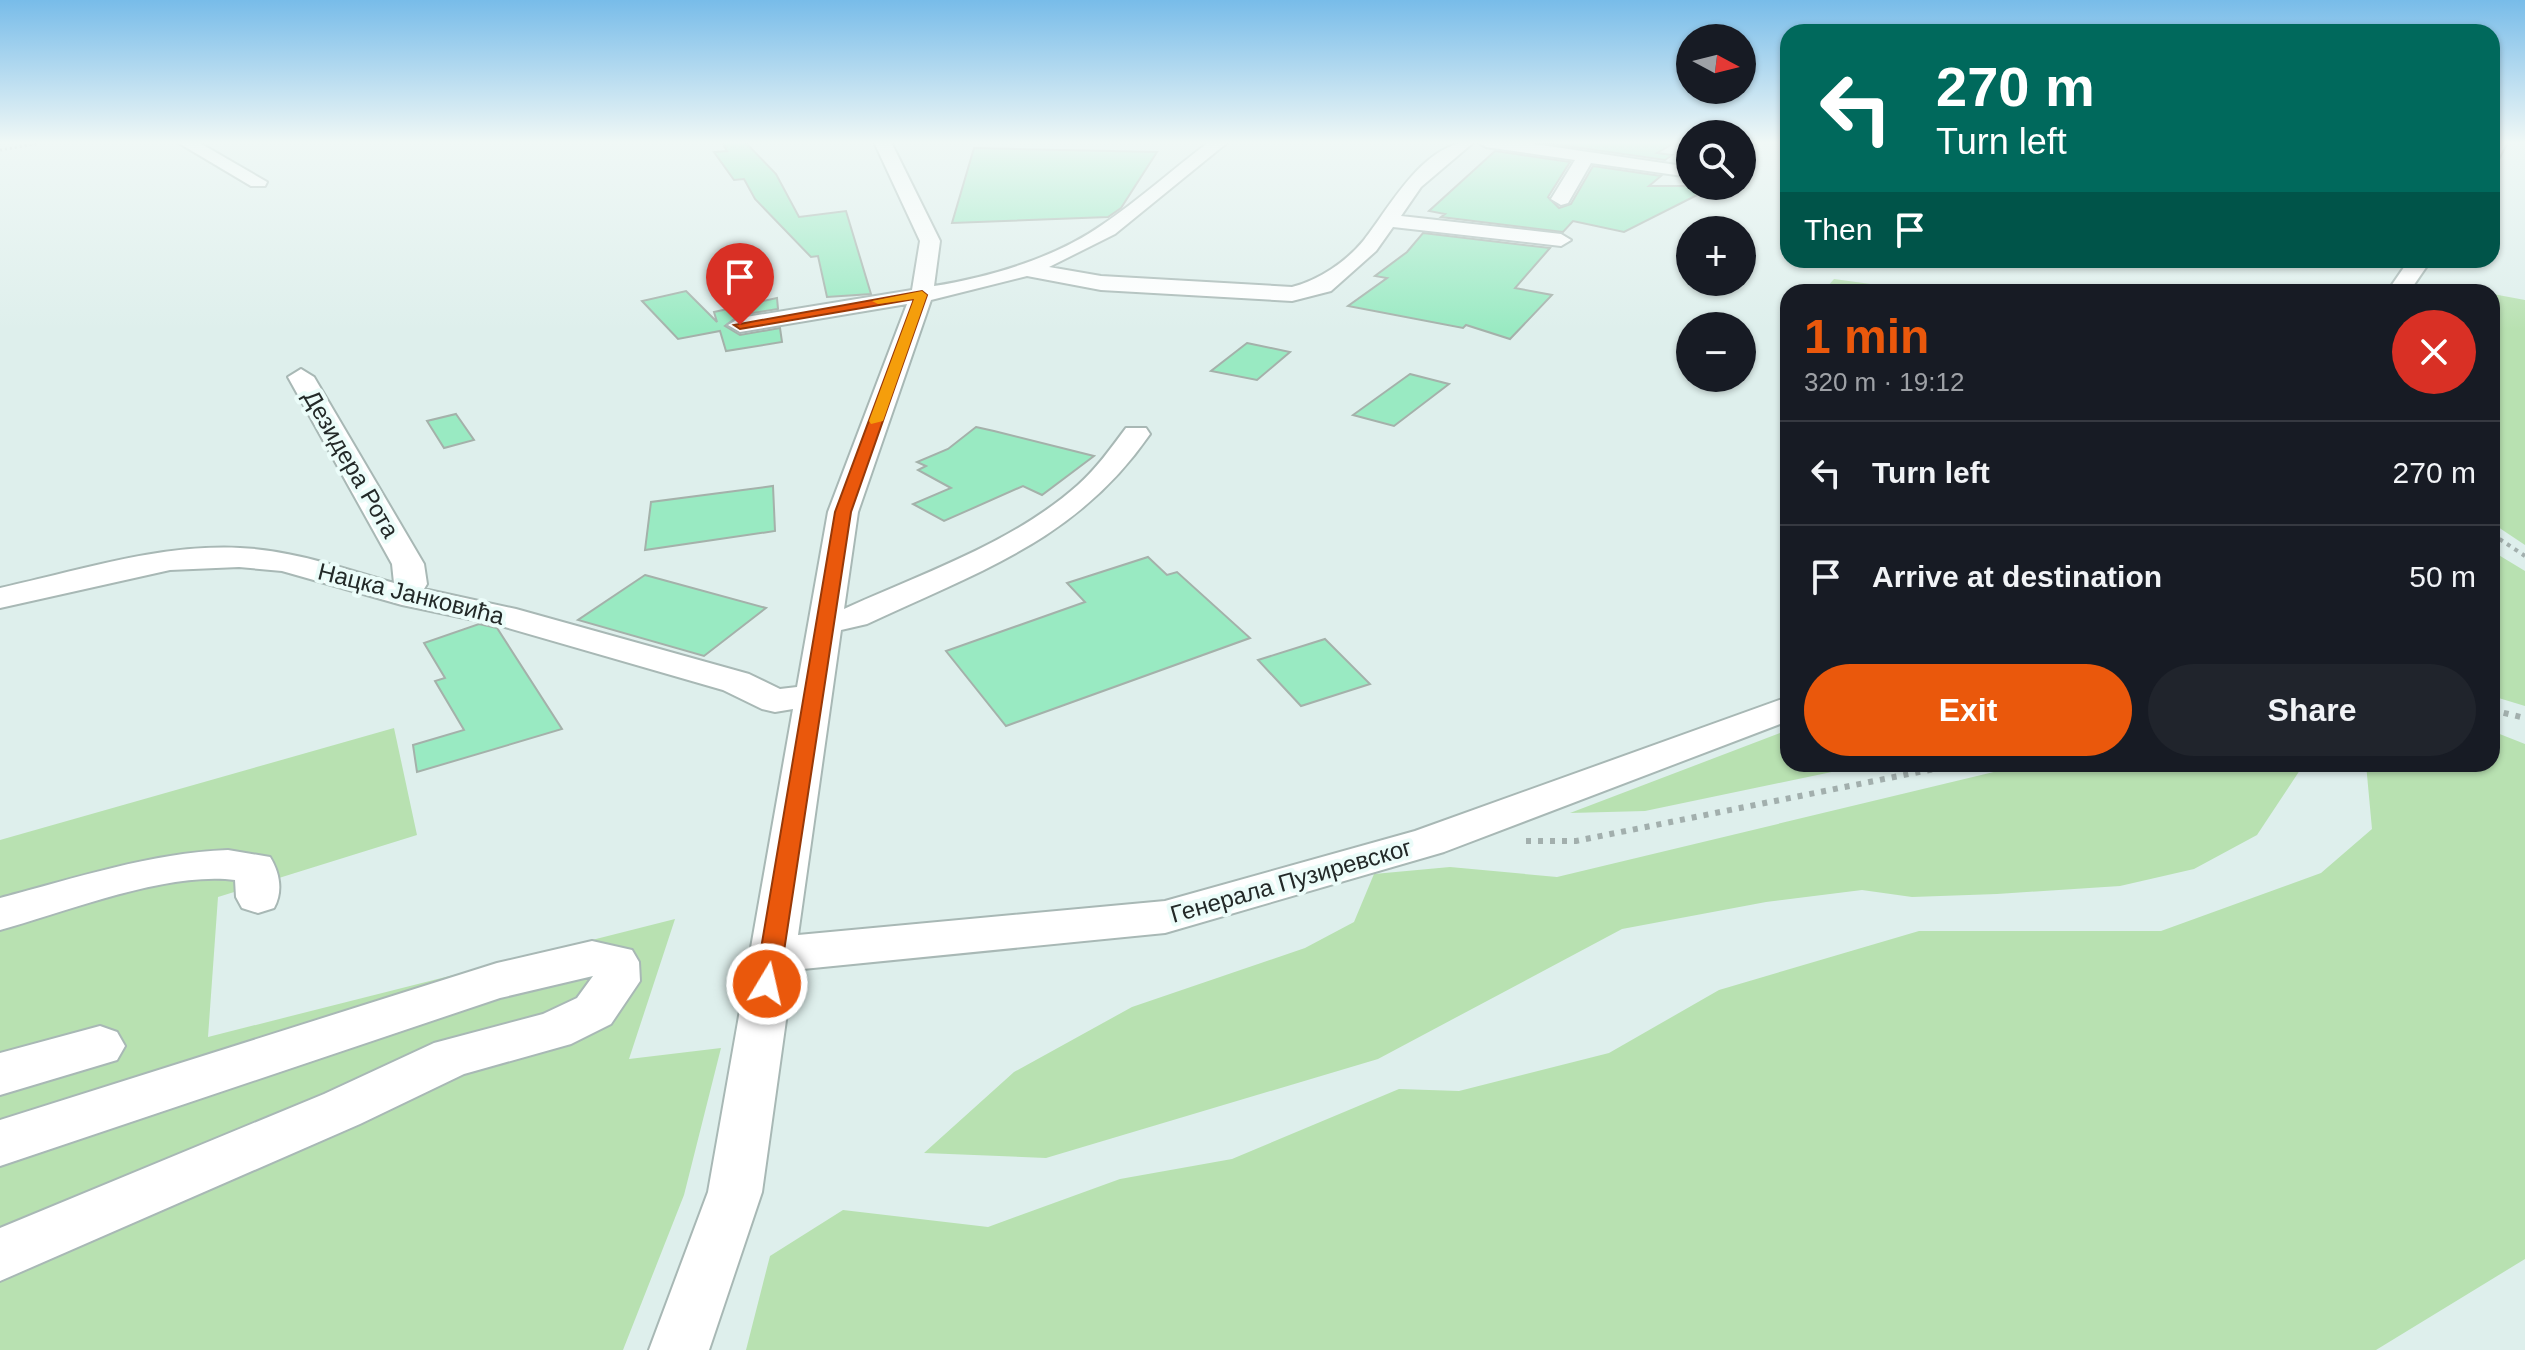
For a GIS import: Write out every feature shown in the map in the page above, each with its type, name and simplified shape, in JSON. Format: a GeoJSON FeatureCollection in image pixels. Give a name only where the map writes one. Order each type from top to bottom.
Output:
{"type":"FeatureCollection","features":[{"type":"Feature","properties":{"kind":"street"},"geometry":{"type":"LineString","coordinates":[[679,1350],[735,1192],[843,512],[922,295],[930,241],[913,205]]}},
{"type":"Feature","properties":{"kind":"street"},"geometry":{"type":"LineString","coordinates":[[740,325],[959,289],[1026,269],[1086,243],[1140,205]]}},
{"type":"Feature","properties":{"kind":"street"},"geometry":{"type":"LineString","coordinates":[[1026,269],[1101,283],[1292,294],[1323,286],[1340,274],[1369,247],[1397,205]]}},
{"type":"Feature","properties":{"kind":"street"},"geometry":{"type":"LineString","coordinates":[[1385,220],[1561,240]]}},
{"type":"Feature","properties":{"kind":"street","name":"Дезидера Рота"},"geometry":{"type":"LineString","coordinates":[[301,377],[408,564],[411,584],[402,595]]}},
{"type":"Feature","properties":{"kind":"street"},"geometry":{"type":"LineString","coordinates":[[825,624],[855,617],[1026,536],[1080,499],[1104,475],[1136,434]]}},
{"type":"Feature","properties":{"kind":"street","name":"Нацка Јанковића"},"geometry":{"type":"LineString","coordinates":[[0,598],[170,560],[239,557],[284,562],[402,595],[533,624],[736,682],[775,701],[814,695]]}},
{"type":"Feature","properties":{"kind":"street","name":"Генерала Пузиревског"},"geometry":{"type":"LineString","coordinates":[[771,955],[1165,917],[1429,842],[1780,711]]}},
{"type":"Feature","properties":{"kind":"street"},"geometry":{"type":"LineString","coordinates":[[0,914],[172,869],[233,862],[255,868],[258,897]]}},
{"type":"Feature","properties":{"kind":"street"},"geometry":{"type":"LineString","coordinates":[[0,1143],[497,981],[592,958],[616,962],[617,981],[594,1011],[554,1030],[452,1057],[342,1109],[0,1255]]}},
{"type":"Feature","properties":{"kind":"street"},"geometry":{"type":"LineString","coordinates":[[0,1074],[100,1046]]}},
{"type":"Feature","properties":{"kind":"path"},"geometry":{"type":"LineString","coordinates":[[2500,539],[2525,556]]}},
{"type":"Feature","properties":{"kind":"path"},"geometry":{"type":"LineString","coordinates":[[2500,712],[2525,718]]}},
{"type":"Feature","properties":{"kind":"path"},"geometry":{"type":"LineString","coordinates":[[1517,841],[1576,841],[1919,772]]}},
{"type":"Feature","properties":{"kind":"green space"},"geometry":{"type":"Polygon","coordinates":[[[1834,279],[1871,284],[1830,284],[1834,279]]]}},
{"type":"Feature","properties":{"kind":"green space"},"geometry":{"type":"Polygon","coordinates":[[[2500,295],[2525,300],[2525,545],[2500,528],[2500,295]]]}},
{"type":"Feature","properties":{"kind":"green space"},"geometry":{"type":"Polygon","coordinates":[[[2500,556],[2525,571],[2525,706],[2500,698],[2500,556]]]}},
{"type":"Feature","properties":{"kind":"green space"},"geometry":{"type":"Polygon","coordinates":[[[394,728],[417,835],[218,897],[208,1037],[675,919],[629,1059],[721,1048],[684,1195],[623,1350],[0,1350],[0,840],[394,728]]]}},
{"type":"Feature","properties":{"kind":"green space"},"geometry":{"type":"Polygon","coordinates":[[[1780,733],[1780,772],[1832,772],[1645,811],[1570,813],[1780,733]]]}},
{"type":"Feature","properties":{"kind":"green space"},"geometry":{"type":"Polygon","coordinates":[[[2500,734],[2525,744],[2525,1259],[2376,1350],[746,1350],[770,1256],[843,1210],[988,1227],[1120,1179],[1232,1159],[1399,1089],[1459,1091],[1609,1053],[1719,990],[1919,931],[2161,931],[2321,873],[2372,829],[2367,772],[2500,772],[2500,734]]]}},
{"type":"Feature","properties":{"kind":"green space"},"geometry":{"type":"Polygon","coordinates":[[[1994,772],[2299,772],[2257,835],[2194,869],[2120,886],[1997,894],[1912,897],[1862,890],[1766,902],[1622,929],[1378,1059],[1046,1158],[924,1153],[1014,1072],[1132,1007],[1305,948],[1354,922],[1374,874],[1450,867],[1557,877],[1994,772]]]}},
{"type":"Feature","properties":{"kind":"building"},"geometry":{"type":"Polygon","coordinates":[[[761,205],[793,205],[799,217],[846,211],[871,294],[827,297],[818,256],[811,257],[761,205]]]}},
{"type":"Feature","properties":{"kind":"building"},"geometry":{"type":"Polygon","coordinates":[[[957,205],[1123,205],[1108,217],[952,223],[957,205]]]}},
{"type":"Feature","properties":{"kind":"building"},"geometry":{"type":"Polygon","coordinates":[[[1436,205],[1556,205],[1559,208],[1568,205],[1677,205],[1624,232],[1573,221],[1563,232],[1441,217],[1445,214],[1429,211],[1436,205]]]}},
{"type":"Feature","properties":{"kind":"building"},"geometry":{"type":"Polygon","coordinates":[[[1423,233],[1550,248],[1515,288],[1552,295],[1510,339],[1466,325],[1463,328],[1348,306],[1387,278],[1375,276],[1407,252],[1423,233]]]}},
{"type":"Feature","properties":{"kind":"building"},"geometry":{"type":"Polygon","coordinates":[[[686,291],[717,322],[714,312],[777,298],[778,309],[740,315],[725,326],[740,335],[780,328],[782,342],[726,351],[720,331],[678,339],[642,301],[686,291]]]}},
{"type":"Feature","properties":{"kind":"building"},"geometry":{"type":"Polygon","coordinates":[[[1247,343],[1290,352],[1257,380],[1211,371],[1247,343]]]}},
{"type":"Feature","properties":{"kind":"building"},"geometry":{"type":"Polygon","coordinates":[[[1410,374],[1449,384],[1394,426],[1353,415],[1410,374]]]}},
{"type":"Feature","properties":{"kind":"building"},"geometry":{"type":"Polygon","coordinates":[[[456,414],[474,440],[444,448],[427,421],[456,414]]]}},
{"type":"Feature","properties":{"kind":"building"},"geometry":{"type":"Polygon","coordinates":[[[976,427],[1094,456],[1042,495],[1023,486],[944,521],[913,504],[951,488],[918,470],[926,466],[917,462],[948,449],[976,427]]]}},
{"type":"Feature","properties":{"kind":"building"},"geometry":{"type":"Polygon","coordinates":[[[773,486],[775,531],[645,550],[651,502],[773,486]]]}},
{"type":"Feature","properties":{"kind":"building"},"geometry":{"type":"Polygon","coordinates":[[[1148,557],[1167,575],[1177,572],[1250,638],[1006,726],[946,651],[1085,602],[1067,583],[1148,557]]]}},
{"type":"Feature","properties":{"kind":"building"},"geometry":{"type":"Polygon","coordinates":[[[645,575],[766,608],[704,656],[578,620],[645,575]]]}},
{"type":"Feature","properties":{"kind":"building"},"geometry":{"type":"Polygon","coordinates":[[[479,624],[497,628],[562,729],[417,772],[413,745],[464,730],[435,681],[445,678],[424,643],[479,624]]]}},
{"type":"Feature","properties":{"kind":"building"},"geometry":{"type":"Polygon","coordinates":[[[1325,639],[1370,684],[1301,706],[1258,660],[1325,639]]]}},
{"type":"Feature","properties":{"kind":"slow traffic"},"geometry":{"type":"LineString","coordinates":[[876,421],[922,295],[878,301]]}},
{"type":"Feature","properties":{"kind":"route"},"geometry":{"type":"LineString","coordinates":[[740,325],[846,305],[922,295],[843,512],[767,984]]}}]}
